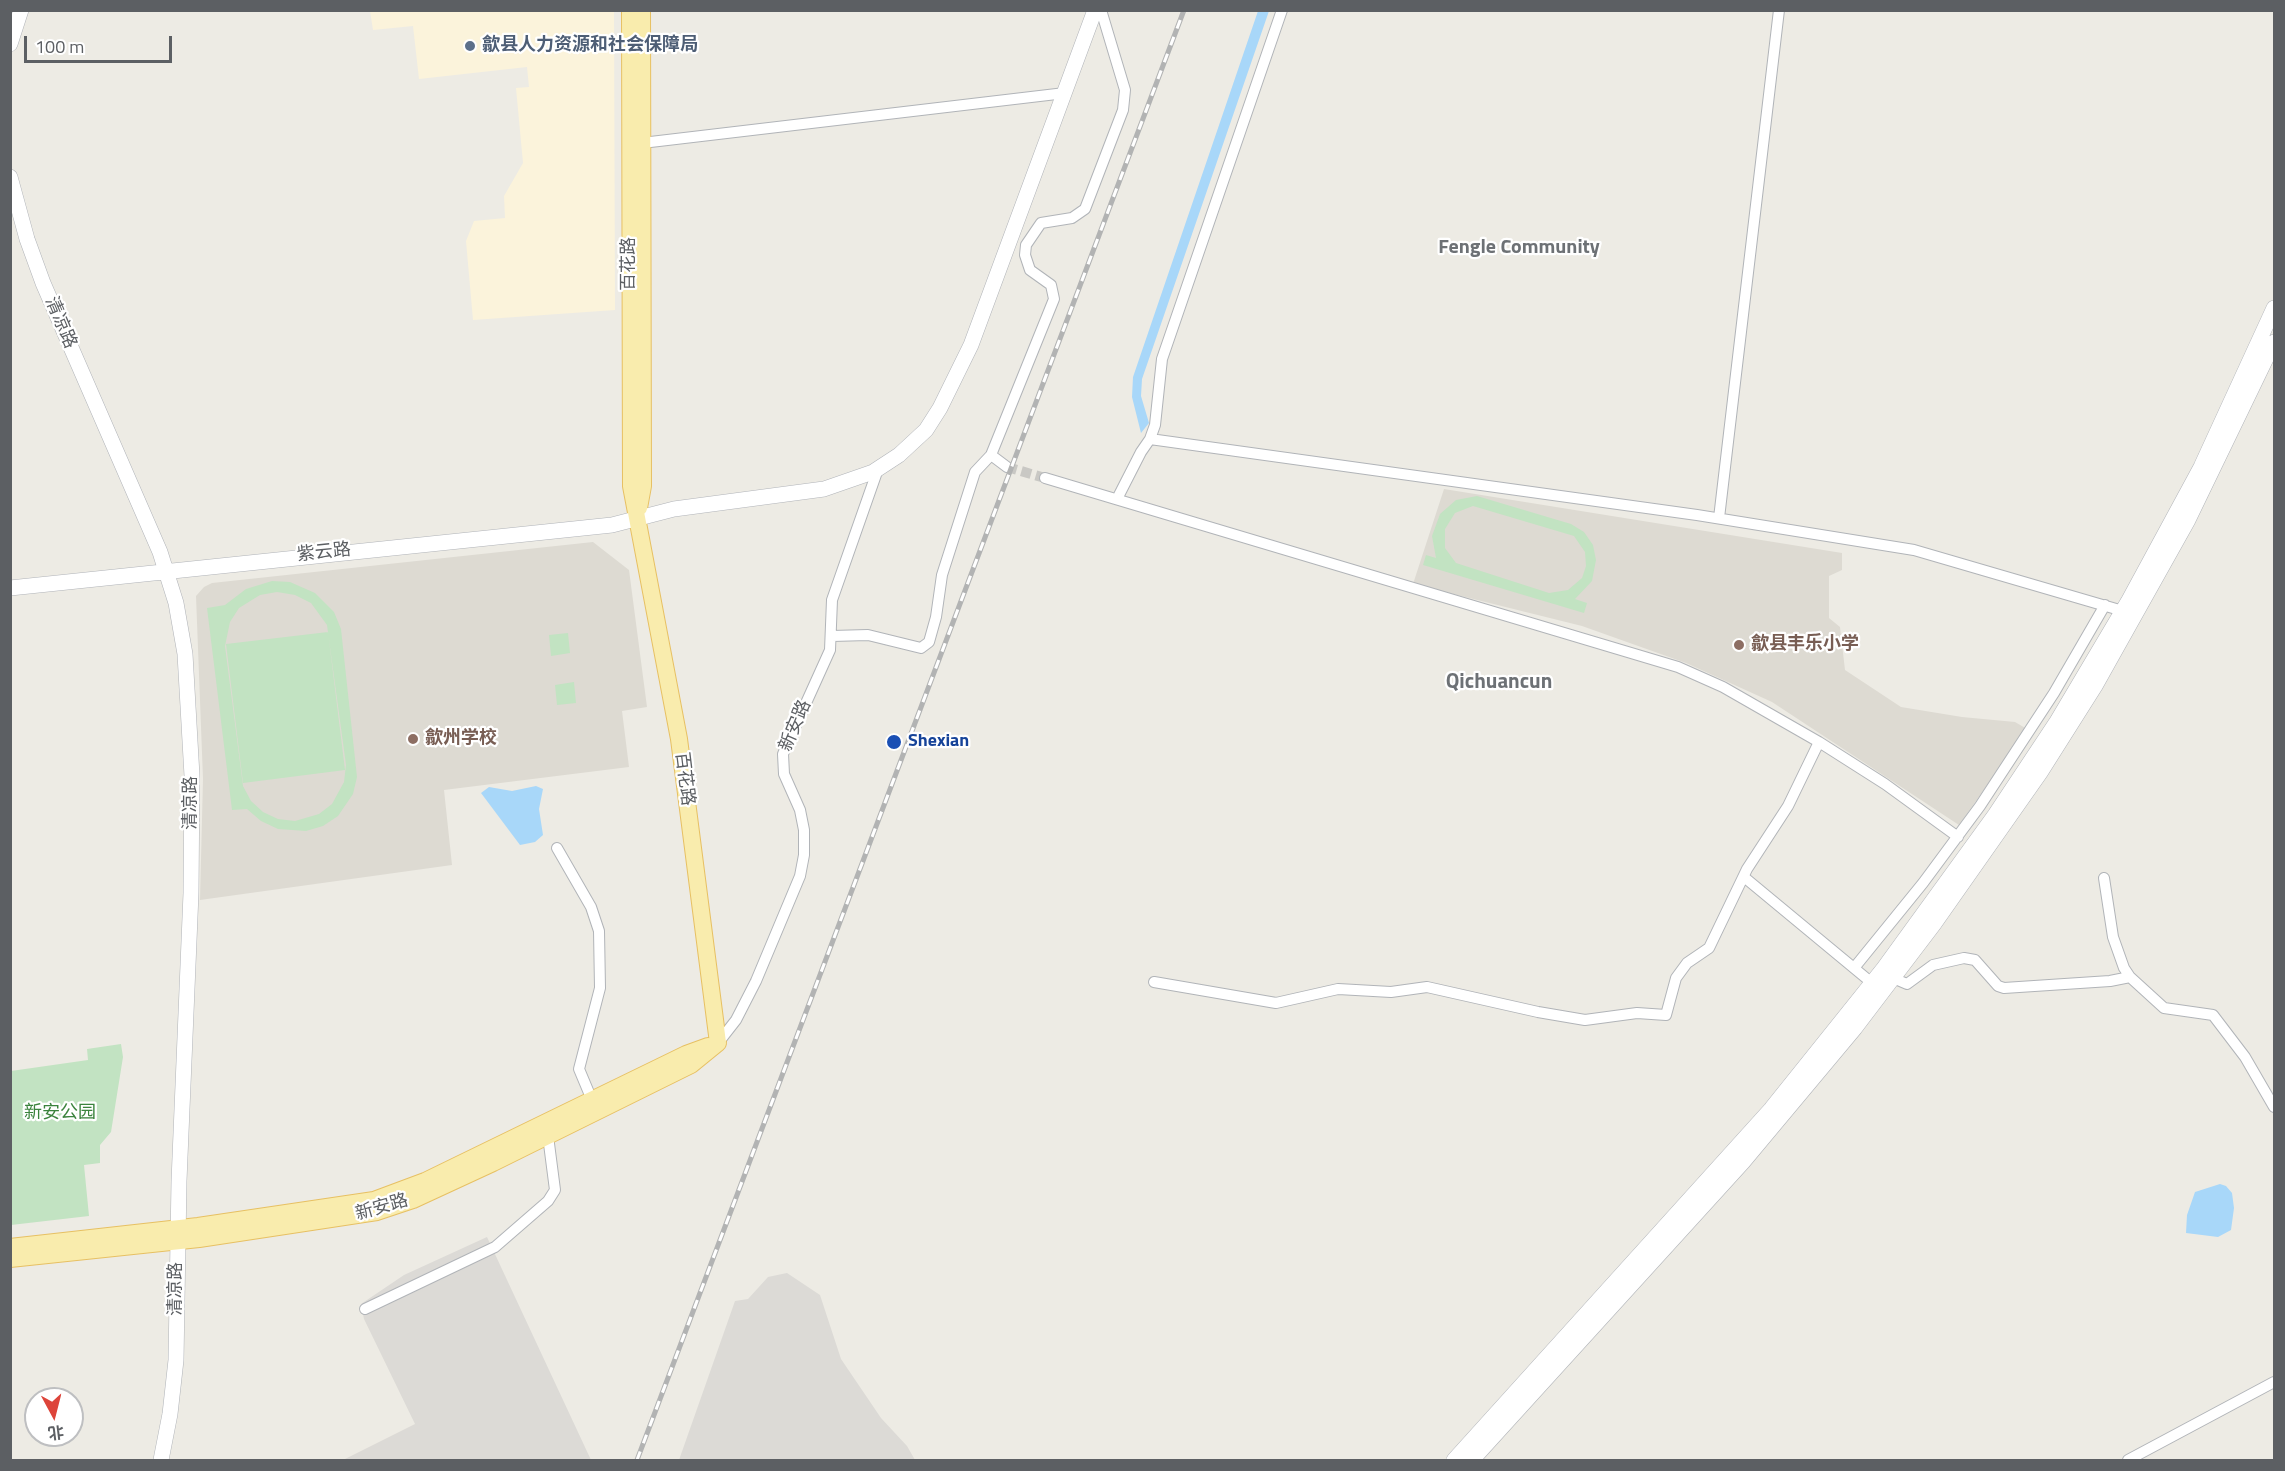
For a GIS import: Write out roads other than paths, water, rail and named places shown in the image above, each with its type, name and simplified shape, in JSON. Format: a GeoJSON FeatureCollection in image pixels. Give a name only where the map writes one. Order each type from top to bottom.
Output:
{"type":"FeatureCollection","features":[{"type":"Feature","properties":{"kind":"main road"},"geometry":{"type":"LineString","coordinates":[[10,44],[21,10]]}},
{"type":"Feature","properties":{"kind":"main road","name":"百花路"},"geometry":{"type":"LineString","coordinates":[[630,10],[631,486],[679,739],[718,1043]]}},
{"type":"Feature","properties":{"kind":"main road","name":"百花路"},"geometry":{"type":"LineString","coordinates":[[637,518],[642,486],[642,10]]}},
{"type":"Feature","properties":{"kind":"main road","name":"紫云路"},"geometry":{"type":"LineString","coordinates":[[10,588],[612,525],[674,508],[825,489],[849,482],[878,469],[908,447],[926,430],[940,408],[971,345],[1095,10]]}},
{"type":"Feature","properties":{"kind":"main road","name":"清凉路"},"geometry":{"type":"LineString","coordinates":[[10,177],[35,261],[166,570],[185,654],[192,776],[191,893],[177,1235],[174,1387],[161,1461]]}},
{"type":"Feature","properties":{"kind":"main road"},"geometry":{"type":"LineString","coordinates":[[1454,1461],[1741,1144],[1872,983],[2029,766],[2123,611],[2210,448],[2274,308]]}},
{"type":"Feature","properties":{"kind":"main road"},"geometry":{"type":"LineString","coordinates":[[1472,1461],[1743,1162],[1893,978],[2006,823],[2095,686],[2193,510],[2274,342]]}},
{"type":"Feature","properties":{"kind":"main road","name":"新安路"},"geometry":{"type":"LineString","coordinates":[[10,1260],[177,1235],[374,1200],[425,1181],[686,1054],[718,1043]]}},
{"type":"Feature","properties":{"kind":"main road","name":"新安路"},"geometry":{"type":"LineString","coordinates":[[10,1247],[177,1235],[377,1212],[422,1196],[692,1065],[718,1043]]}},
{"type":"Feature","properties":{"kind":"street"},"geometry":{"type":"LineString","coordinates":[[832,636],[868,635],[916,648],[926,646],[936,617],[942,575],[975,472],[991,455],[1054,299],[1051,285],[1030,270],[1025,255],[1026,245],[1041,224],[1072,218],[1085,209],[1123,110],[1125,90],[1101,10]]}},
{"type":"Feature","properties":{"kind":"street"},"geometry":{"type":"LineString","coordinates":[[1118,499],[1141,452],[1150,439],[1155,424],[1162,359],[1282,10]]}},
{"type":"Feature","properties":{"kind":"street"},"geometry":{"type":"LineString","coordinates":[[1719,518],[1779,10]]}},
{"type":"Feature","properties":{"kind":"street"},"geometry":{"type":"LineString","coordinates":[[642,143],[1065,93]]}},
{"type":"Feature","properties":{"kind":"street"},"geometry":{"type":"LineString","coordinates":[[1150,439],[1719,518],[1914,550],[2123,611]]}},
{"type":"Feature","properties":{"kind":"street"},"geometry":{"type":"LineString","coordinates":[[991,455],[1007,467]]}},
{"type":"Feature","properties":{"kind":"street","name":"新安路"},"geometry":{"type":"LineString","coordinates":[[718,1043],[736,1020],[756,981],[800,876],[804,855],[804,830],[800,810],[784,774],[783,754],[827,657],[832,636],[832,600],[878,469]]}},
{"type":"Feature","properties":{"kind":"street"},"geometry":{"type":"LineString","coordinates":[[1045,478],[1375,578],[1652,657],[1723,687],[1819,742],[1885,784],[1958,837]]}},
{"type":"Feature","properties":{"kind":"street"},"geometry":{"type":"LineString","coordinates":[[1854,968],[1958,837],[2027,736],[2105,605]]}},
{"type":"Feature","properties":{"kind":"street"},"geometry":{"type":"LineString","coordinates":[[1154,982],[1276,1003],[1297,1001],[1338,989],[1390,992],[1432,987],[1538,1012],[1585,1020],[1637,1013],[1666,1015],[1676,978],[1688,963],[1709,948],[1744,877],[1788,806],[1819,742]]}},
{"type":"Feature","properties":{"kind":"street"},"geometry":{"type":"LineString","coordinates":[[557,848],[591,908],[599,931],[600,988],[579,1069],[592,1100]]}},
{"type":"Feature","properties":{"kind":"street"},"geometry":{"type":"LineString","coordinates":[[1744,877],[1872,983]]}},
{"type":"Feature","properties":{"kind":"street"},"geometry":{"type":"LineString","coordinates":[[2104,878],[2113,937],[2124,968],[2130,977],[2164,1008],[2213,1015],[2245,1057],[2274,1107]]}},
{"type":"Feature","properties":{"kind":"street"},"geometry":{"type":"LineString","coordinates":[[1893,978],[1907,984],[1933,965],[1964,958],[1975,960],[1998,986],[2004,988],[2110,981],[2130,977]]}},
{"type":"Feature","properties":{"kind":"street"},"geometry":{"type":"LineString","coordinates":[[365,1309],[495,1247],[548,1202],[555,1190],[548,1136]]}},
{"type":"Feature","properties":{"kind":"street"},"geometry":{"type":"LineString","coordinates":[[2128,1461],[2274,1382]]}},
{"type":"Feature","properties":{"kind":"water"},"geometry":{"type":"Polygon","coordinates":[[[1258,11],[1269,11],[1142,379],[1141,396],[1149,423],[1141,433],[1132,397],[1133,377],[1258,11]]]}},
{"type":"Feature","properties":{"kind":"water"},"geometry":{"type":"Polygon","coordinates":[[[536,786],[543,789],[539,809],[543,835],[535,842],[520,845],[481,793],[489,787],[512,791],[536,786]]]}},
{"type":"Feature","properties":{"kind":"water"},"geometry":{"type":"Polygon","coordinates":[[[2220,1184],[2226,1186],[2232,1193],[2234,1208],[2231,1230],[2218,1237],[2186,1233],[2187,1215],[2195,1192],[2220,1184]]]}},
{"type":"Feature","properties":{"kind":"tunnel"},"geometry":{"type":"LineString","coordinates":[[1007,467],[1045,478]]}},
{"type":"Feature","properties":{"kind":"railway"},"geometry":{"type":"LineString","coordinates":[[637,1460],[1184,10]]}},
{"type":"Feature","properties":{"kind":"place","name":"歙县人力资源和社会保障局"},"geometry":{"type":"Point","coordinates":[470,46]}},
{"type":"Feature","properties":{"kind":"place","name":"歙县丰乐小学"},"geometry":{"type":"Point","coordinates":[1739,645]}},
{"type":"Feature","properties":{"kind":"place","name":"歙州学校"},"geometry":{"type":"Point","coordinates":[413,739]}},
{"type":"Feature","properties":{"kind":"place","name":"Shexian"},"geometry":{"type":"Point","coordinates":[894,742]}},
{"type":"Feature","properties":{"kind":"district","name":"Fengle Community"},"geometry":{"type":"Point","coordinates":[1519,248]}},
{"type":"Feature","properties":{"kind":"district","name":"Qichuancun"},"geometry":{"type":"Point","coordinates":[1499,683]}},
{"type":"Feature","properties":{"kind":"park label","name":"新安公园"},"geometry":{"type":"Point","coordinates":[60,1114]}}]}
